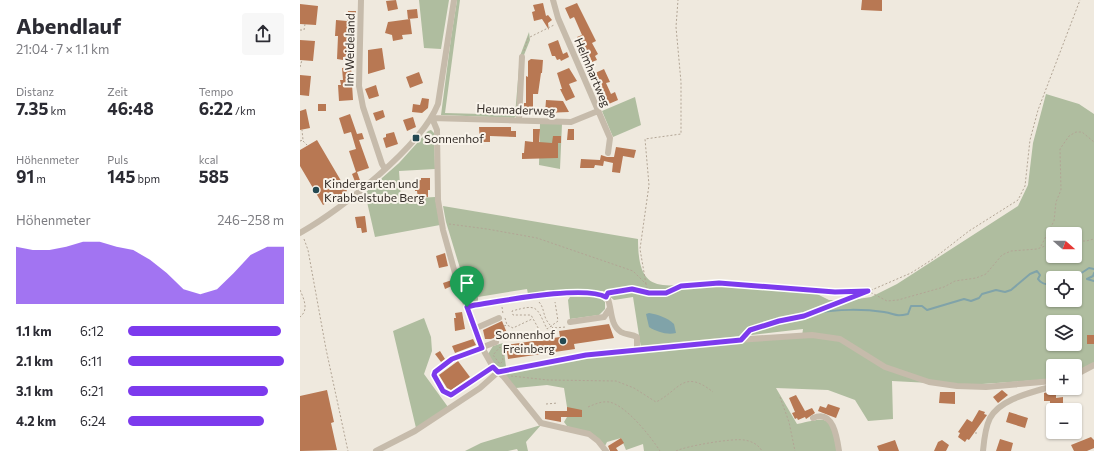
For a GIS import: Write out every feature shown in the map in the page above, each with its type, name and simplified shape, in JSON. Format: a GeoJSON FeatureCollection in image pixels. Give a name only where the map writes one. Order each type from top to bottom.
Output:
{"type":"FeatureCollection","features":[{"type":"Feature","properties":{"kind":"street","name":"Im Weideland"},"geometry":{"type":"LineString","coordinates":[[361,0],[358,78],[360,97],[382,164],[385,168]]}},
{"type":"Feature","properties":{"kind":"street"},"geometry":{"type":"LineString","coordinates":[[301,234],[346,203],[416,138],[432,118],[438,104],[454,0]]}},
{"type":"Feature","properties":{"kind":"street","name":"Helmhartweg"},"geometry":{"type":"LineString","coordinates":[[553,0],[560,22],[610,138],[608,153]]}},
{"type":"Feature","properties":{"kind":"street"},"geometry":{"type":"LineString","coordinates":[[518,120],[522,57]]}},
{"type":"Feature","properties":{"kind":"street","name":"Heumaderweg"},"geometry":{"type":"LineString","coordinates":[[432,118],[571,122],[598,111]]}},
{"type":"Feature","properties":{"kind":"street"},"geometry":{"type":"LineString","coordinates":[[432,118],[437,130],[440,213],[453,266],[474,329],[482,348],[495,369],[543,424],[588,434],[598,441],[606,451]]}},
{"type":"Feature","properties":{"kind":"street"},"geometry":{"type":"LineString","coordinates":[[467,307],[557,293],[599,294],[606,297],[612,317],[618,329],[622,333],[637,337],[637,350]]}},
{"type":"Feature","properties":{"kind":"street"},"geometry":{"type":"LineString","coordinates":[[569,324],[604,317],[610,308]]}},
{"type":"Feature","properties":{"kind":"street"},"geometry":{"type":"LineString","coordinates":[[474,329],[502,319]]}},
{"type":"Feature","properties":{"kind":"street"},"geometry":{"type":"LineString","coordinates":[[496,342],[452,359],[435,372],[434,375],[439,386],[445,393],[451,395],[495,369],[577,356],[800,335],[825,336],[846,342],[892,371],[920,380],[947,385],[986,387],[1046,381]]}},
{"type":"Feature","properties":{"kind":"street"},"geometry":{"type":"LineString","coordinates":[[1082,371],[1094,365]]}},
{"type":"Feature","properties":{"kind":"street"},"geometry":{"type":"LineString","coordinates":[[376,451],[415,431],[480,388],[495,369]]}},
{"type":"Feature","properties":{"kind":"street"},"geometry":{"type":"LineString","coordinates":[[982,451],[988,425],[995,412],[1011,401],[1046,388]]}},
{"type":"Feature","properties":{"kind":"street"},"geometry":{"type":"LineString","coordinates":[[813,418],[820,416],[831,421],[837,435],[839,451]]}},
{"type":"Feature","properties":{"kind":"path"},"geometry":{"type":"LineString","coordinates":[[649,293],[640,249],[649,184],[645,139],[681,134],[681,82],[676,27],[678,0]]}},
{"type":"Feature","properties":{"kind":"path"},"geometry":{"type":"LineString","coordinates":[[741,340],[750,330],[779,321],[804,316],[911,273],[934,259],[970,231],[1018,200],[1025,186],[1030,140],[1038,110],[1080,0]]}},
{"type":"Feature","properties":{"kind":"path"},"geometry":{"type":"LineString","coordinates":[[522,57],[528,38],[560,22]]}},
{"type":"Feature","properties":{"kind":"path"},"geometry":{"type":"LineString","coordinates":[[300,30],[304,30],[305,24]]}},
{"type":"Feature","properties":{"kind":"path"},"geometry":{"type":"LineString","coordinates":[[300,66],[302,60]]}},
{"type":"Feature","properties":{"kind":"path"},"geometry":{"type":"LineString","coordinates":[[302,130],[303,140],[307,146]]}},
{"type":"Feature","properties":{"kind":"path"},"geometry":{"type":"LineString","coordinates":[[1040,247],[1054,221],[1056,202],[1061,190],[1060,149],[1069,136],[1076,132],[1082,132],[1094,142]]}},
{"type":"Feature","properties":{"kind":"path"},"geometry":{"type":"LineString","coordinates":[[445,224],[487,229],[537,238],[633,271],[646,284]]}},
{"type":"Feature","properties":{"kind":"path"},"geometry":{"type":"LineString","coordinates":[[301,234],[308,250],[326,349],[348,451]]}},
{"type":"Feature","properties":{"kind":"path"},"geometry":{"type":"LineString","coordinates":[[1082,241],[1094,239]]}},
{"type":"Feature","properties":{"kind":"path"},"geometry":{"type":"LineString","coordinates":[[606,297],[608,293],[632,289],[649,293],[666,293],[681,286],[719,283],[835,292],[868,291],[887,301],[898,300],[944,287],[955,281],[976,278],[986,274],[1002,255],[1011,251],[1037,249],[1046,245]]}},
{"type":"Feature","properties":{"kind":"path"},"geometry":{"type":"LineString","coordinates":[[300,290],[305,308],[304,313],[300,317]]}},
{"type":"Feature","properties":{"kind":"path"},"geometry":{"type":"LineString","coordinates":[[554,334],[542,335],[529,314],[513,315],[512,311],[532,307],[538,311],[547,329],[558,321],[555,302]]}},
{"type":"Feature","properties":{"kind":"path"},"geometry":{"type":"LineString","coordinates":[[544,316],[553,328],[569,324]]}},
{"type":"Feature","properties":{"kind":"path"},"geometry":{"type":"LineString","coordinates":[[502,319],[507,325],[513,328],[533,319]]}},
{"type":"Feature","properties":{"kind":"path"},"geometry":{"type":"LineString","coordinates":[[499,347],[501,347],[502,352],[503,361],[499,364],[493,354],[499,347]]}},
{"type":"Feature","properties":{"kind":"path"},"geometry":{"type":"LineString","coordinates":[[502,352],[507,352]]}},
{"type":"Feature","properties":{"kind":"path"},"geometry":{"type":"LineString","coordinates":[[509,375],[548,380],[616,381],[634,388],[656,402],[684,382],[701,384],[713,392]]}},
{"type":"Feature","properties":{"kind":"path"},"geometry":{"type":"LineString","coordinates":[[780,398],[789,422],[795,451]]}},
{"type":"Feature","properties":{"kind":"path"},"geometry":{"type":"LineString","coordinates":[[588,407],[603,402],[619,406],[648,434],[660,451]]}},
{"type":"Feature","properties":{"kind":"path"},"geometry":{"type":"LineString","coordinates":[[546,404],[558,403]]}},
{"type":"Feature","properties":{"kind":"path"},"geometry":{"type":"LineString","coordinates":[[975,433],[979,433],[979,435]]}},
{"type":"Feature","properties":{"kind":"path"},"geometry":{"type":"LineString","coordinates":[[676,451],[692,446],[740,439],[755,444],[762,451]]}},
{"type":"Feature","properties":{"kind":"green space"},"geometry":{"type":"Polygon","coordinates":[[[419,0],[449,0],[441,49],[424,48],[419,0]]]}},
{"type":"Feature","properties":{"kind":"green space"},"geometry":{"type":"Polygon","coordinates":[[[457,0],[460,0],[445,113],[515,115],[520,56],[529,32],[530,40],[524,55],[517,115],[514,118],[441,115],[457,0]]]}},
{"type":"Feature","properties":{"kind":"green space"},"geometry":{"type":"Polygon","coordinates":[[[1046,94],[1079,104],[1094,114],[1094,363],[1082,369],[1082,359],[1046,359],[1046,379],[968,385],[892,381],[893,419],[868,421],[855,400],[828,390],[776,388],[797,424],[817,420],[828,421],[833,431],[837,451],[644,451],[643,444],[626,450],[621,438],[607,442],[605,446],[601,441],[567,426],[564,422],[567,417],[567,407],[564,388],[547,385],[516,388],[503,374],[578,358],[802,336],[803,329],[641,348],[633,297],[614,300],[603,291],[548,290],[528,294],[527,289],[478,297],[478,301],[474,301],[469,298],[446,222],[443,206],[638,239],[639,256],[642,269],[647,277],[654,283],[674,285],[703,282],[699,287],[737,287],[815,293],[829,300],[851,300],[871,297],[897,284],[1018,206],[1028,185],[1033,143],[1046,94]]]}},
{"type":"Feature","properties":{"kind":"green space"},"geometry":{"type":"Polygon","coordinates":[[[635,97],[641,125],[613,137],[602,111],[635,97]]]}},
{"type":"Feature","properties":{"kind":"green space"},"geometry":{"type":"Polygon","coordinates":[[[540,124],[562,124],[560,169],[539,165],[540,124]]]}},
{"type":"Feature","properties":{"kind":"green space"},"geometry":{"type":"Polygon","coordinates":[[[431,130],[434,133],[435,169],[399,171],[401,199],[435,197],[440,225],[375,237],[365,193],[399,163],[428,131],[431,130]]]}},
{"type":"Feature","properties":{"kind":"green space"},"geometry":{"type":"Polygon","coordinates":[[[570,297],[599,297],[605,302],[605,309],[599,315],[570,319],[568,300],[570,297]]]}},
{"type":"Feature","properties":{"kind":"green space"},"geometry":{"type":"Polygon","coordinates":[[[424,318],[431,337],[432,351],[424,374],[448,407],[416,428],[393,331],[424,318]]]}},
{"type":"Feature","properties":{"kind":"green space"},"geometry":{"type":"Polygon","coordinates":[[[503,343],[506,367],[500,367],[491,360],[488,354],[493,346],[503,343]]]}},
{"type":"Feature","properties":{"kind":"green space"},"geometry":{"type":"Polygon","coordinates":[[[541,425],[526,442],[528,451],[518,451],[517,449],[508,451],[465,451],[481,443],[541,425]]]}},
{"type":"Feature","properties":{"kind":"water"},"geometry":{"type":"Polygon","coordinates":[[[649,313],[662,317],[674,324],[676,333],[662,333],[649,327],[646,314],[649,313]]]}},
{"type":"Feature","properties":{"kind":"building"},"geometry":{"type":"Polygon","coordinates":[[[396,0],[398,9],[388,11],[386,1],[396,0]]]}},
{"type":"Feature","properties":{"kind":"building"},"geometry":{"type":"Polygon","coordinates":[[[862,0],[882,0],[882,11],[861,10],[862,0]]]}},
{"type":"Feature","properties":{"kind":"building"},"geometry":{"type":"Polygon","coordinates":[[[543,3],[546,16],[548,15],[552,20],[548,23],[549,30],[542,19],[534,21],[532,12],[535,11],[533,5],[543,3]]]}},
{"type":"Feature","properties":{"kind":"building"},"geometry":{"type":"Polygon","coordinates":[[[577,3],[596,41],[592,43],[598,54],[595,56],[597,60],[592,62],[586,49],[583,50],[577,37],[582,35],[574,17],[570,19],[565,8],[577,3]]]}},
{"type":"Feature","properties":{"kind":"building"},"geometry":{"type":"Polygon","coordinates":[[[300,4],[318,6],[316,25],[300,24],[300,4]]]}},
{"type":"Feature","properties":{"kind":"building"},"geometry":{"type":"Polygon","coordinates":[[[417,9],[418,18],[408,19],[407,10],[417,9]]]}},
{"type":"Feature","properties":{"kind":"building"},"geometry":{"type":"Polygon","coordinates":[[[348,11],[356,11],[355,23],[351,22],[349,49],[352,49],[351,57],[343,57],[343,60],[337,59],[338,36],[335,36],[336,20],[347,21],[348,11]]]}},
{"type":"Feature","properties":{"kind":"building"},"geometry":{"type":"Polygon","coordinates":[[[410,19],[412,34],[402,35],[403,39],[393,41],[392,35],[385,33],[388,22],[410,19]]]}},
{"type":"Feature","properties":{"kind":"building"},"geometry":{"type":"Polygon","coordinates":[[[300,40],[315,41],[313,61],[300,60],[300,40]]]}},
{"type":"Feature","properties":{"kind":"building"},"geometry":{"type":"Polygon","coordinates":[[[558,40],[563,54],[567,52],[569,57],[561,61],[560,59],[557,60],[555,56],[552,56],[548,44],[558,40]]]}},
{"type":"Feature","properties":{"kind":"building"},"geometry":{"type":"Polygon","coordinates":[[[382,48],[385,69],[368,74],[368,50],[382,48]]]}},
{"type":"Feature","properties":{"kind":"building"},"geometry":{"type":"Polygon","coordinates":[[[531,59],[543,60],[542,73],[538,94],[533,94],[533,112],[524,113],[524,103],[526,103],[526,76],[528,77],[528,61],[531,59]]]}},
{"type":"Feature","properties":{"kind":"building"},"geometry":{"type":"Polygon","coordinates":[[[351,67],[353,100],[339,101],[338,85],[341,85],[340,80],[343,80],[342,68],[351,67]]]}},
{"type":"Feature","properties":{"kind":"building"},"geometry":{"type":"Polygon","coordinates":[[[569,68],[577,81],[569,84],[575,97],[566,101],[560,89],[562,89],[557,73],[569,68]]]}},
{"type":"Feature","properties":{"kind":"building"},"geometry":{"type":"Polygon","coordinates":[[[604,69],[610,82],[606,83],[611,94],[615,92],[618,100],[604,106],[593,74],[604,69]]]}},
{"type":"Feature","properties":{"kind":"building"},"geometry":{"type":"Polygon","coordinates":[[[419,72],[423,83],[410,88],[406,77],[419,72]]]}},
{"type":"Feature","properties":{"kind":"building"},"geometry":{"type":"Polygon","coordinates":[[[300,75],[311,76],[309,96],[300,95],[300,75]]]}},
{"type":"Feature","properties":{"kind":"building"},"geometry":{"type":"Polygon","coordinates":[[[376,85],[379,96],[369,99],[365,89],[376,85]]]}},
{"type":"Feature","properties":{"kind":"building"},"geometry":{"type":"Polygon","coordinates":[[[422,98],[429,99],[428,108],[422,113],[412,112],[413,104],[420,105],[422,98]]]}},
{"type":"Feature","properties":{"kind":"building"},"geometry":{"type":"Polygon","coordinates":[[[546,100],[563,101],[569,112],[545,113],[546,100]]]}},
{"type":"Feature","properties":{"kind":"building"},"geometry":{"type":"Polygon","coordinates":[[[318,104],[326,104],[326,111],[318,111],[318,104]]]}},
{"type":"Feature","properties":{"kind":"building"},"geometry":{"type":"Polygon","coordinates":[[[306,109],[310,128],[300,130],[300,111],[306,109]]]}},
{"type":"Feature","properties":{"kind":"building"},"geometry":{"type":"Polygon","coordinates":[[[383,110],[385,117],[376,121],[373,113],[383,110]]]}},
{"type":"Feature","properties":{"kind":"building"},"geometry":{"type":"Polygon","coordinates":[[[350,114],[357,134],[362,133],[364,139],[359,140],[369,168],[357,172],[361,183],[356,184],[352,174],[356,172],[349,151],[356,149],[351,132],[344,134],[339,118],[350,114]]]}},
{"type":"Feature","properties":{"kind":"building"},"geometry":{"type":"Polygon","coordinates":[[[413,117],[416,127],[407,131],[403,120],[413,117]]]}},
{"type":"Feature","properties":{"kind":"building"},"geometry":{"type":"Polygon","coordinates":[[[479,127],[511,127],[511,131],[516,131],[516,137],[490,136],[490,142],[480,142],[479,127]]]}},
{"type":"Feature","properties":{"kind":"building"},"geometry":{"type":"Polygon","coordinates":[[[533,129],[540,129],[539,142],[552,143],[553,136],[561,136],[561,143],[558,143],[558,158],[522,159],[525,141],[533,142],[533,129]]]}},
{"type":"Feature","properties":{"kind":"building"},"geometry":{"type":"Polygon","coordinates":[[[568,129],[574,129],[574,140],[567,140],[568,129]]]}},
{"type":"Feature","properties":{"kind":"building"},"geometry":{"type":"Polygon","coordinates":[[[394,132],[398,144],[386,148],[383,138],[386,137],[386,134],[394,132]]]}},
{"type":"Feature","properties":{"kind":"building"},"geometry":{"type":"Polygon","coordinates":[[[317,140],[347,191],[323,205],[300,166],[300,150],[317,140]]]}},
{"type":"Feature","properties":{"kind":"building"},"geometry":{"type":"Polygon","coordinates":[[[616,147],[636,150],[634,158],[623,156],[620,173],[612,172],[613,163],[604,161],[603,166],[595,165],[594,168],[580,168],[581,159],[600,160],[601,155],[614,157],[616,147]]]}},
{"type":"Feature","properties":{"kind":"building"},"geometry":{"type":"Polygon","coordinates":[[[421,178],[430,178],[430,190],[428,190],[428,197],[418,198],[417,191],[415,191],[414,181],[421,180],[421,178]]]}},
{"type":"Feature","properties":{"kind":"building"},"geometry":{"type":"Polygon","coordinates":[[[365,216],[367,232],[362,233],[361,228],[357,228],[355,217],[365,216]]]}},
{"type":"Feature","properties":{"kind":"building"},"geometry":{"type":"Polygon","coordinates":[[[445,253],[448,266],[439,268],[436,256],[445,253]]]}},
{"type":"Feature","properties":{"kind":"building"},"geometry":{"type":"Polygon","coordinates":[[[452,280],[454,285],[445,289],[443,283],[452,280]]]}},
{"type":"Feature","properties":{"kind":"building"},"geometry":{"type":"Polygon","coordinates":[[[462,312],[465,329],[455,331],[455,313],[462,312]]]}},
{"type":"Feature","properties":{"kind":"building"},"geometry":{"type":"Polygon","coordinates":[[[502,321],[507,333],[491,339],[485,339],[483,330],[502,321]]]}},
{"type":"Feature","properties":{"kind":"building","name":"Sonnenhof Freinberg"},"geometry":{"type":"Polygon","coordinates":[[[609,324],[614,338],[574,344],[575,349],[508,359],[506,345],[560,337],[559,331],[609,324]]]}},
{"type":"Feature","properties":{"kind":"building"},"geometry":{"type":"Polygon","coordinates":[[[1087,335],[1094,335],[1094,344],[1087,344],[1087,335]]]}},
{"type":"Feature","properties":{"kind":"building"},"geometry":{"type":"Polygon","coordinates":[[[473,339],[476,345],[455,353],[452,346],[473,339]]]}},
{"type":"Feature","properties":{"kind":"building"},"geometry":{"type":"Polygon","coordinates":[[[440,351],[445,359],[441,362],[435,354],[440,351]]]}},
{"type":"Feature","properties":{"kind":"building"},"geometry":{"type":"Polygon","coordinates":[[[458,361],[470,377],[451,390],[447,388],[439,375],[458,361]]]}},
{"type":"Feature","properties":{"kind":"building"},"geometry":{"type":"Polygon","coordinates":[[[327,390],[334,422],[331,423],[337,450],[300,451],[300,396],[327,390]]]}},
{"type":"Feature","properties":{"kind":"building"},"geometry":{"type":"Polygon","coordinates":[[[1002,390],[1008,395],[998,403],[993,397],[1002,390]]]}},
{"type":"Feature","properties":{"kind":"building"},"geometry":{"type":"Polygon","coordinates":[[[940,392],[955,392],[955,404],[939,403],[940,392]]]}},
{"type":"Feature","properties":{"kind":"building"},"geometry":{"type":"Polygon","coordinates":[[[1044,393],[1046,393],[1046,395],[1056,395],[1056,398],[1063,397],[1063,403],[1050,403],[1050,401],[1044,401],[1044,393]]]}},
{"type":"Feature","properties":{"kind":"building"},"geometry":{"type":"Polygon","coordinates":[[[796,395],[805,411],[812,408],[815,413],[806,419],[805,417],[798,420],[797,418],[795,419],[792,413],[795,412],[789,398],[796,395]]]}},
{"type":"Feature","properties":{"kind":"building"},"geometry":{"type":"Polygon","coordinates":[[[828,404],[840,408],[836,418],[818,411],[820,406],[826,408],[828,404]]]}},
{"type":"Feature","properties":{"kind":"building"},"geometry":{"type":"Polygon","coordinates":[[[567,407],[582,410],[582,417],[561,417],[561,422],[545,419],[545,411],[567,411],[567,407]]]}},
{"type":"Feature","properties":{"kind":"building"},"geometry":{"type":"Polygon","coordinates":[[[979,410],[985,412],[984,414],[987,415],[969,440],[967,439],[965,442],[958,437],[960,433],[958,432],[967,419],[972,422],[979,410]]]}},
{"type":"Feature","properties":{"kind":"building"},"geometry":{"type":"Polygon","coordinates":[[[1009,412],[1028,418],[1025,428],[1006,422],[1009,412]]]}},
{"type":"Feature","properties":{"kind":"building"},"geometry":{"type":"Polygon","coordinates":[[[1091,437],[1094,440],[1094,448],[1087,451],[1074,451],[1071,445],[1091,437]]]}},
{"type":"Feature","properties":{"kind":"building"},"geometry":{"type":"Polygon","coordinates":[[[621,438],[624,443],[616,448],[618,451],[610,451],[608,446],[621,438]]]}},
{"type":"Feature","properties":{"kind":"building"},"geometry":{"type":"Polygon","coordinates":[[[1000,439],[1013,443],[1011,451],[996,451],[1000,439]]]}},
{"type":"Feature","properties":{"kind":"building"},"geometry":{"type":"Polygon","coordinates":[[[895,440],[899,451],[879,451],[877,446],[895,440]]]}},
{"type":"Feature","properties":{"kind":"building"},"geometry":{"type":"Polygon","coordinates":[[[942,440],[949,445],[946,451],[934,451],[938,442],[942,440]]]}},
{"type":"Feature","properties":{"kind":"waterway"},"geometry":{"type":"LineString","coordinates":[[1082,273],[1089,268],[1094,269]]}},
{"type":"Feature","properties":{"kind":"waterway"},"geometry":{"type":"LineString","coordinates":[[817,313],[842,310],[859,310],[904,315],[908,314],[911,306],[922,306],[927,310],[964,299],[971,301],[979,298],[982,294],[996,290],[1005,292],[1011,290],[1030,274],[1037,271],[1040,275],[1038,279],[1039,281],[1046,284]]}},
{"type":"Feature","properties":{"kind":"waterway"},"geometry":{"type":"LineString","coordinates":[[1094,273],[1093,276],[1087,279],[1094,281]]}},
{"type":"Feature","properties":{"kind":"place","name":"Sonnenhof"},"geometry":{"type":"Point","coordinates":[416,138]}},
{"type":"Feature","properties":{"kind":"place","name":"Kindergarten und Krabbelstube Berg"},"geometry":{"type":"Point","coordinates":[316,190]}},
{"type":"Feature","properties":{"kind":"place","name":"Sonnenhof Freinberg"},"geometry":{"type":"Point","coordinates":[563,341]}},
{"type":"Feature","properties":{"kind":"route"},"geometry":{"type":"LineString","coordinates":[[719,283],[835,292],[868,291],[823,307],[804,316],[794,317],[750,330],[742,336],[741,340],[577,356],[498,372],[493,367],[454,394],[449,395],[439,386],[434,375],[435,372],[452,359],[482,348],[473,328],[467,307],[557,293],[599,294],[606,297],[608,293],[632,289],[649,293],[666,293],[681,286],[719,283]]}}]}
